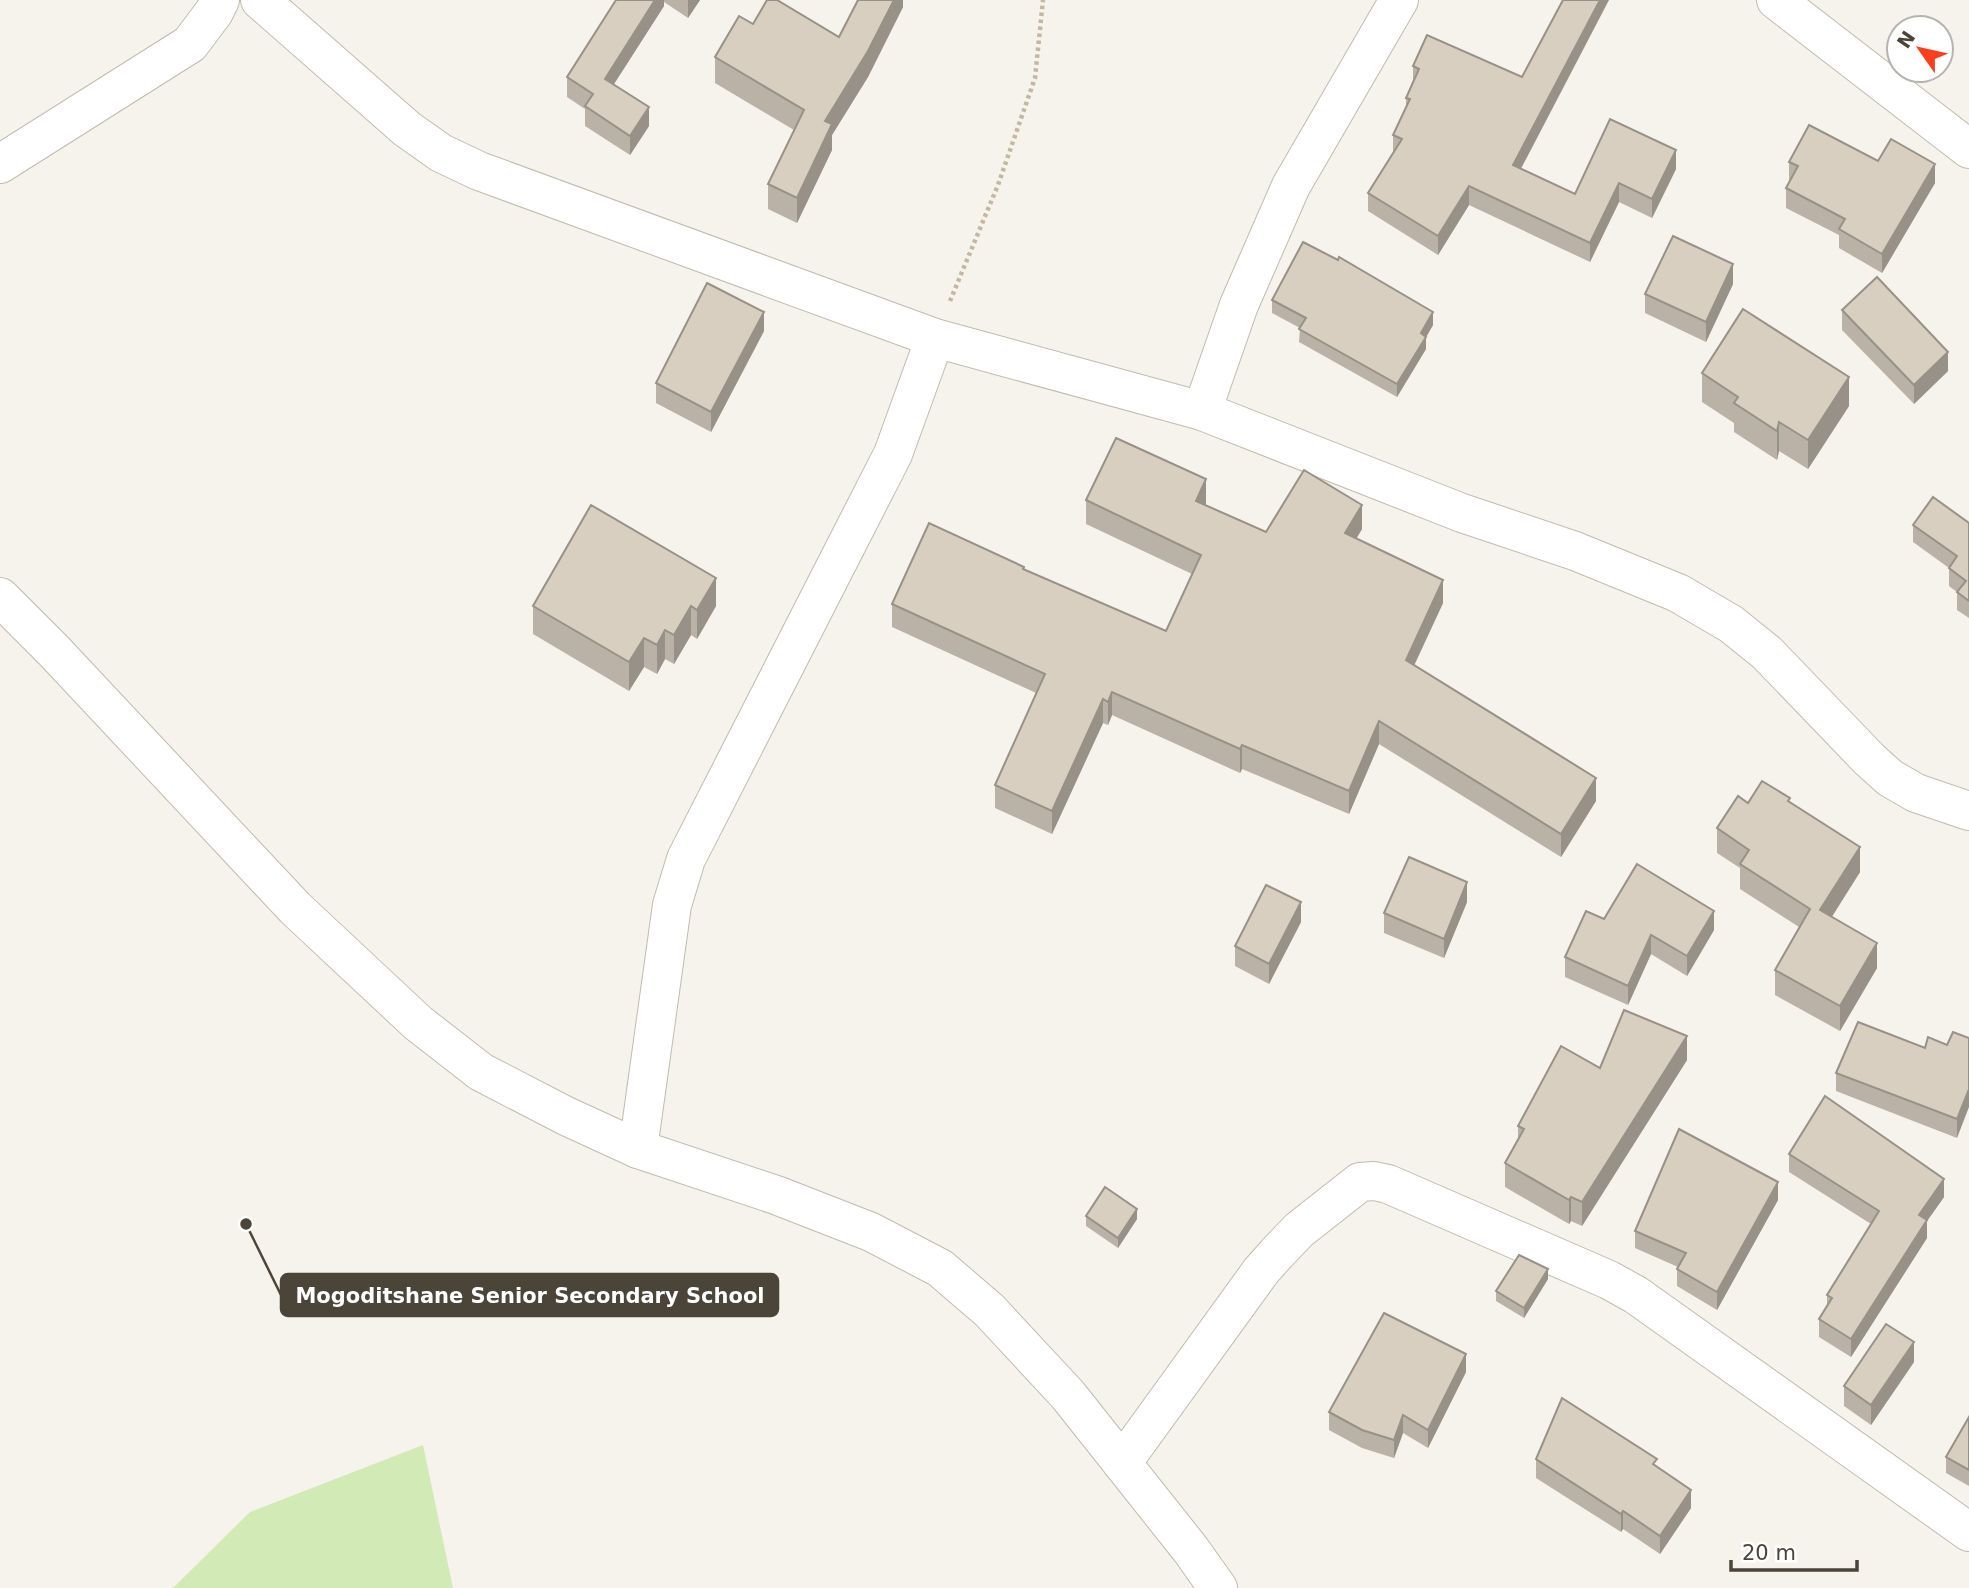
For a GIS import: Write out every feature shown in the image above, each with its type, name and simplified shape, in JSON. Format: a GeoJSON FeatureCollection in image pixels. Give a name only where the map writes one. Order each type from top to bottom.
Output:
{"type":"FeatureCollection","features":[{"type":"Feature","properties":{"kind":"street"},"geometry":{"type":"LineString","coordinates":[[0,164],[190,44],[220,0]]}},
{"type":"Feature","properties":{"kind":"street"},"geometry":{"type":"LineString","coordinates":[[260,0],[407,130],[441,153],[479,171],[935,338],[1202,411],[1462,513],[1575,551],[1678,593],[1731,624],[1767,653],[1869,759],[1891,778],[1916,793],[1969,811]]}},
{"type":"Feature","properties":{"kind":"street"},"geometry":{"type":"LineString","coordinates":[[1202,411],[1239,305],[1291,186],[1399,0]]}},
{"type":"Feature","properties":{"kind":"street"},"geometry":{"type":"LineString","coordinates":[[1776,0],[1969,149]]}},
{"type":"Feature","properties":{"kind":"street"},"geometry":{"type":"LineString","coordinates":[[638,1149],[672,905],[686,859],[892,454],[935,338]]}},
{"type":"Feature","properties":{"kind":"street"},"geometry":{"type":"LineString","coordinates":[[0,597],[295,908],[418,1024],[481,1072],[638,1149],[776,1195],[871,1232],[940,1268],[989,1310],[1030,1351],[1122,1463],[1218,1588]]}},
{"type":"Feature","properties":{"kind":"street"},"geometry":{"type":"LineString","coordinates":[[1122,1463],[1261,1271],[1299,1230],[1360,1182],[1374,1181],[1388,1184],[1609,1280],[1636,1295],[1969,1532]]}},
{"type":"Feature","properties":{"kind":"path"},"geometry":{"type":"LineString","coordinates":[[935,338],[998,185],[1035,78],[1042,0]]}},
{"type":"Feature","properties":{"kind":"green space"},"geometry":{"type":"Polygon","coordinates":[[[423,1445],[453,1588],[173,1588],[250,1512],[423,1445]]]}},
{"type":"Feature","properties":{"kind":"building"},"geometry":{"type":"Polygon","coordinates":[[[616,0],[655,0],[605,79],[649,107],[630,136],[585,106],[593,94],[567,77],[616,0]]]}},
{"type":"Feature","properties":{"kind":"building"},"geometry":{"type":"Polygon","coordinates":[[[767,0],[777,0],[839,37],[858,0],[894,0],[868,51],[825,121],[832,124],[797,198],[768,184],[804,110],[715,57],[739,16],[753,24],[767,0]]]}},
{"type":"Feature","properties":{"kind":"building"},"geometry":{"type":"Polygon","coordinates":[[[1563,0],[1600,0],[1513,165],[1575,194],[1610,119],[1676,150],[1652,199],[1619,183],[1590,243],[1469,186],[1438,236],[1368,193],[1402,139],[1393,135],[1410,99],[1406,98],[1419,69],[1413,66],[1427,35],[1522,77],[1563,0]]]}},
{"type":"Feature","properties":{"kind":"building"},"geometry":{"type":"Polygon","coordinates":[[[1809,125],[1878,161],[1891,139],[1935,164],[1882,254],[1839,229],[1845,219],[1786,188],[1798,166],[1789,162],[1809,125]]]}},
{"type":"Feature","properties":{"kind":"building"},"geometry":{"type":"Polygon","coordinates":[[[1673,236],[1733,264],[1706,322],[1645,294],[1673,236]]]}},
{"type":"Feature","properties":{"kind":"building"},"geometry":{"type":"Polygon","coordinates":[[[1303,242],[1338,260],[1339,257],[1433,312],[1421,333],[1426,337],[1397,384],[1299,329],[1306,318],[1272,300],[1303,242]]]}},
{"type":"Feature","properties":{"kind":"building"},"geometry":{"type":"Polygon","coordinates":[[[1877,277],[1948,352],[1914,385],[1842,310],[1877,277]]]}},
{"type":"Feature","properties":{"kind":"building"},"geometry":{"type":"Polygon","coordinates":[[[707,283],[764,312],[711,412],[656,383],[707,283]]]}},
{"type":"Feature","properties":{"kind":"building"},"geometry":{"type":"Polygon","coordinates":[[[1743,309],[1849,377],[1808,440],[1779,422],[1777,431],[1734,403],[1738,397],[1702,373],[1743,309]]]}},
{"type":"Feature","properties":{"kind":"building"},"geometry":{"type":"Polygon","coordinates":[[[1116,438],[1206,479],[1196,501],[1266,532],[1304,470],[1362,505],[1345,533],[1443,580],[1406,660],[1596,778],[1561,834],[1379,721],[1349,791],[1242,745],[1240,749],[1112,692],[1108,702],[1103,699],[1052,811],[995,785],[1045,674],[892,604],[929,523],[1024,567],[1023,569],[1166,631],[1201,555],[1086,500],[1116,438]]]}},
{"type":"Feature","properties":{"kind":"building"},"geometry":{"type":"Polygon","coordinates":[[[1933,497],[1969,523],[1969,601],[1957,592],[1966,581],[1949,568],[1957,556],[1913,525],[1933,497]]]}},
{"type":"Feature","properties":{"kind":"building"},"geometry":{"type":"Polygon","coordinates":[[[591,505],[716,578],[697,610],[691,606],[674,635],[665,630],[657,645],[644,638],[629,662],[533,606],[591,505]]]}},
{"type":"Feature","properties":{"kind":"building"},"geometry":{"type":"Polygon","coordinates":[[[1762,781],[1860,847],[1820,910],[1877,943],[1840,1006],[1775,970],[1810,909],[1740,864],[1749,850],[1717,828],[1738,796],[1748,803],[1762,781]]]}},
{"type":"Feature","properties":{"kind":"building"},"geometry":{"type":"Polygon","coordinates":[[[1409,857],[1467,882],[1444,939],[1384,913],[1409,857]]]}},
{"type":"Feature","properties":{"kind":"building"},"geometry":{"type":"Polygon","coordinates":[[[1637,864],[1714,911],[1687,956],[1651,935],[1628,986],[1565,957],[1586,911],[1604,919],[1637,864]]]}},
{"type":"Feature","properties":{"kind":"building"},"geometry":{"type":"Polygon","coordinates":[[[1266,885],[1301,902],[1269,964],[1235,946],[1266,885]]]}},
{"type":"Feature","properties":{"kind":"building"},"geometry":{"type":"Polygon","coordinates":[[[1624,1010],[1687,1036],[1582,1202],[1571,1197],[1569,1200],[1505,1163],[1524,1129],[1518,1126],[1561,1046],[1600,1068],[1624,1010]]]}},
{"type":"Feature","properties":{"kind":"building"},"geometry":{"type":"Polygon","coordinates":[[[1858,1022],[1925,1048],[1928,1037],[1947,1045],[1953,1032],[1969,1038],[1969,1089],[1957,1119],[1836,1073],[1858,1022]]]}},
{"type":"Feature","properties":{"kind":"building"},"geometry":{"type":"Polygon","coordinates":[[[1825,1096],[1944,1179],[1919,1215],[1927,1220],[1851,1339],[1819,1319],[1832,1298],[1827,1295],[1879,1211],[1789,1154],[1825,1096]]]}},
{"type":"Feature","properties":{"kind":"building"},"geometry":{"type":"Polygon","coordinates":[[[1679,1129],[1778,1182],[1717,1292],[1677,1269],[1686,1253],[1635,1231],[1679,1129]]]}},
{"type":"Feature","properties":{"kind":"building"},"geometry":{"type":"Polygon","coordinates":[[[1105,1187],[1137,1209],[1118,1238],[1086,1216],[1105,1187]]]}},
{"type":"Feature","properties":{"kind":"building"},"geometry":{"type":"Polygon","coordinates":[[[1519,1255],[1548,1269],[1524,1308],[1496,1291],[1519,1255]]]}},
{"type":"Feature","properties":{"kind":"building"},"geometry":{"type":"Polygon","coordinates":[[[1384,1313],[1466,1354],[1428,1430],[1403,1415],[1394,1440],[1362,1430],[1329,1412],[1384,1313]]]}},
{"type":"Feature","properties":{"kind":"building"},"geometry":{"type":"Polygon","coordinates":[[[1886,1324],[1914,1342],[1871,1405],[1844,1386],[1886,1324]]]}},
{"type":"Feature","properties":{"kind":"building"},"geometry":{"type":"Polygon","coordinates":[[[1562,1398],[1657,1459],[1653,1464],[1691,1490],[1660,1536],[1536,1459],[1562,1398]]]}},
{"type":"Feature","properties":{"kind":"building"},"geometry":{"type":"Polygon","coordinates":[[[1969,1417],[1969,1470],[1946,1457],[1969,1417]]]}},
{"type":"Feature","properties":{"kind":"place","name":"Mogoditshane Senior Secondary School"},"geometry":{"type":"Point","coordinates":[246,1224]}}]}
